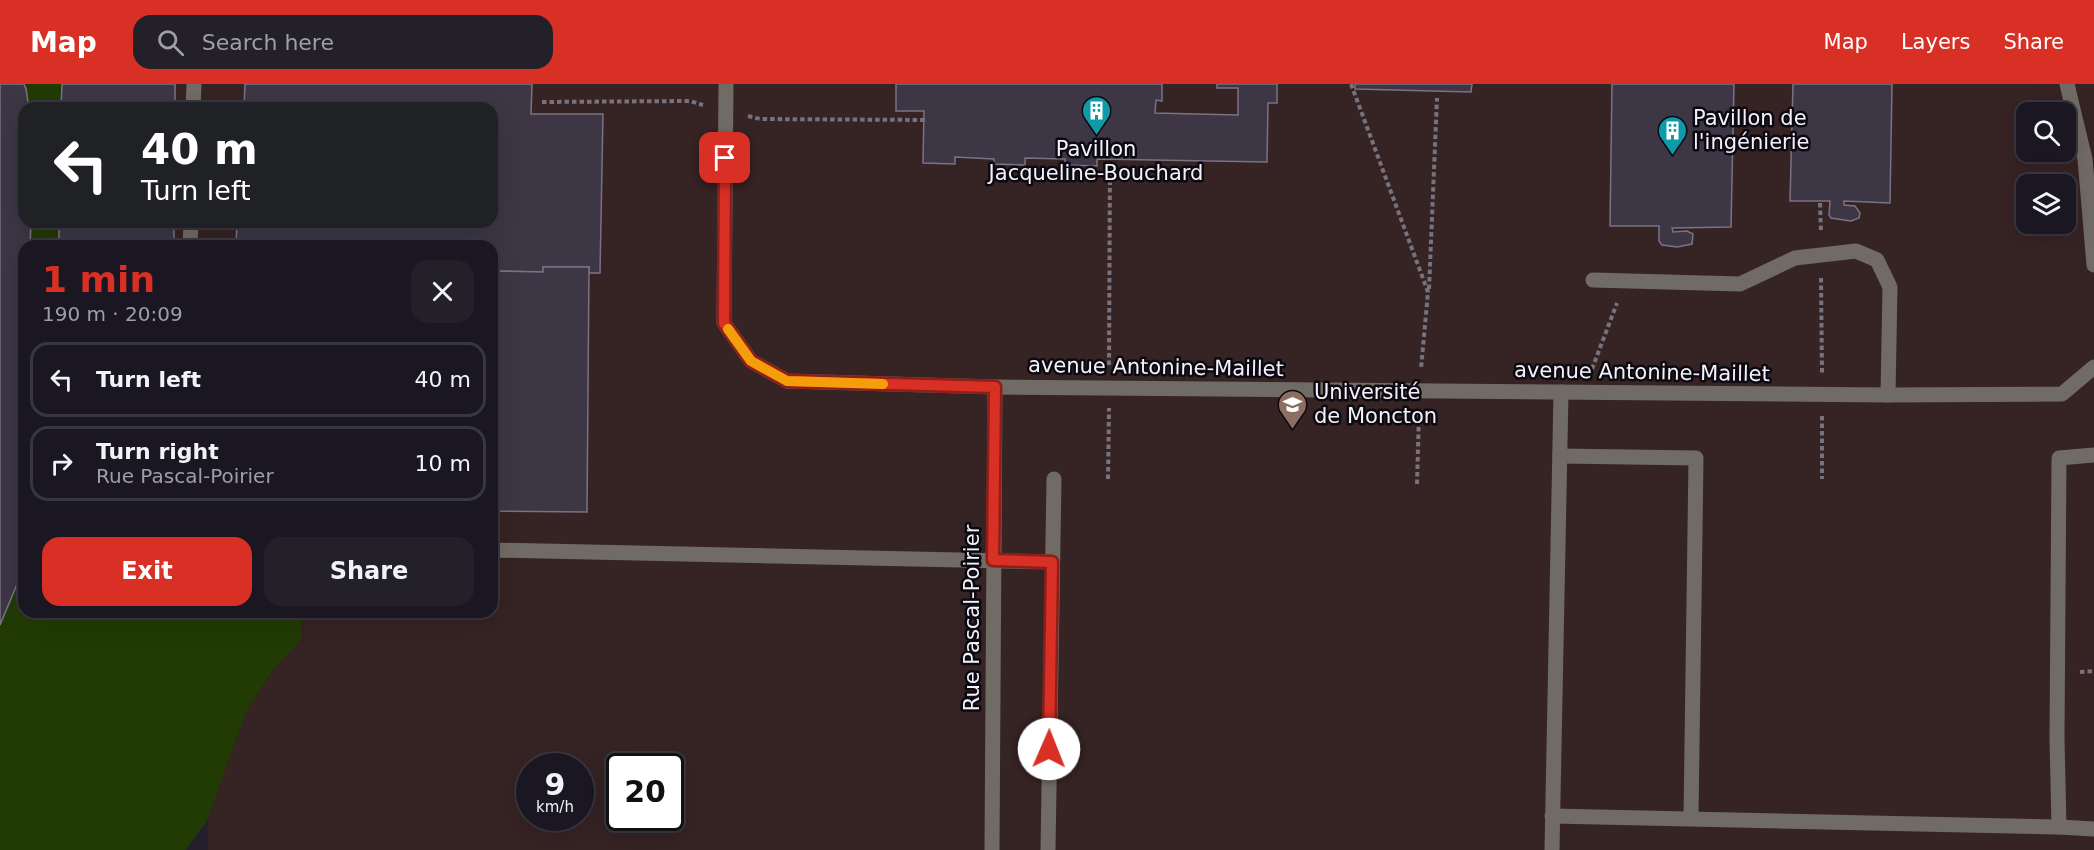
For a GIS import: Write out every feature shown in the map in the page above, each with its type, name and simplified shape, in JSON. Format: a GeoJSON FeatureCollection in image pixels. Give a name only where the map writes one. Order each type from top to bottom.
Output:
{"type":"FeatureCollection","features":[{"type":"Feature","properties":{"kind":"street"},"geometry":{"type":"LineString","coordinates":[[193,102],[194,84]]}},
{"type":"Feature","properties":{"kind":"street","name":"avenue Antonine-Maillet"},"geometry":{"type":"LineString","coordinates":[[726,84],[724,323],[751,361],[787,381],[995,387],[1888,395],[2062,394],[2094,367]]}},
{"type":"Feature","properties":{"kind":"street"},"geometry":{"type":"LineString","coordinates":[[2067,84],[2085,159],[2094,265]]}},
{"type":"Feature","properties":{"kind":"street"},"geometry":{"type":"LineString","coordinates":[[1593,280],[1740,284],[1795,258],[1856,251],[1877,260],[1890,287],[1888,395]]}},
{"type":"Feature","properties":{"kind":"street","name":"Rue Pascal-Poirier"},"geometry":{"type":"LineString","coordinates":[[992,850],[995,387]]}},
{"type":"Feature","properties":{"kind":"street"},"geometry":{"type":"LineString","coordinates":[[1552,850],[1561,392]]}},
{"type":"Feature","properties":{"kind":"street"},"geometry":{"type":"LineString","coordinates":[[2059,827],[2059,458],[2094,455]]}},
{"type":"Feature","properties":{"kind":"street"},"geometry":{"type":"LineString","coordinates":[[1560,456],[1696,458],[1691,817]]}},
{"type":"Feature","properties":{"kind":"street"},"geometry":{"type":"LineString","coordinates":[[1048,850],[1054,479]]}},
{"type":"Feature","properties":{"kind":"street"},"geometry":{"type":"LineString","coordinates":[[498,550],[1052,562]]}},
{"type":"Feature","properties":{"kind":"street"},"geometry":{"type":"LineString","coordinates":[[1552,816],[1691,817],[2059,827],[2094,830]]}},
{"type":"Feature","properties":{"kind":"path"},"geometry":{"type":"LineString","coordinates":[[1352,84],[1428,292]]}},
{"type":"Feature","properties":{"kind":"path"},"geometry":{"type":"LineString","coordinates":[[1417,484],[1419,390],[1428,292],[1437,98]]}},
{"type":"Feature","properties":{"kind":"path"},"geometry":{"type":"LineString","coordinates":[[1108,479],[1110,162]]}},
{"type":"Feature","properties":{"kind":"path"},"geometry":{"type":"LineString","coordinates":[[1820,203],[1822,479]]}},
{"type":"Feature","properties":{"kind":"shaded area","name":"Université de Moncton"},"geometry":{"type":"Polygon","coordinates":[[[171,84],[2094,84],[2094,850],[208,850],[208,819],[245,714],[273,670],[301,640],[301,618],[498,618],[498,240],[171,240],[171,228],[498,228],[498,102],[171,102],[171,84]]]}},
{"type":"Feature","properties":{"kind":"green space"},"geometry":{"type":"Polygon","coordinates":[[[0,84],[171,84],[171,102],[18,102],[18,228],[171,228],[171,240],[18,240],[18,618],[301,618],[301,640],[273,670],[245,714],[208,819],[186,850],[0,850],[0,84]]]}},
{"type":"Feature","properties":{"kind":"building"},"geometry":{"type":"Polygon","coordinates":[[[0,84],[24,84],[28,102],[18,102],[18,228],[31,228],[30,240],[18,240],[18,582],[0,625],[0,84]]]}},
{"type":"Feature","properties":{"kind":"building"},"geometry":{"type":"Polygon","coordinates":[[[62,84],[175,84],[175,102],[61,102],[62,84]]]}},
{"type":"Feature","properties":{"kind":"building"},"geometry":{"type":"Polygon","coordinates":[[[245,84],[532,84],[531,114],[603,114],[600,273],[589,273],[589,267],[543,267],[543,272],[498,271],[498,240],[236,240],[237,228],[498,228],[498,102],[244,102],[245,84]]]}},
{"type":"Feature","properties":{"kind":"building","name":"Pavillon Jacqueline-Bouchard"},"geometry":{"type":"Polygon","coordinates":[[[896,84],[1162,84],[1162,101],[1156,100],[1155,113],[1238,115],[1238,88],[1217,88],[1217,84],[1277,84],[1277,103],[1268,103],[1267,162],[1097,159],[1097,166],[1065,165],[1065,159],[1025,158],[1025,165],[994,164],[994,159],[955,157],[955,164],[923,163],[924,111],[896,111],[896,84]]]}},
{"type":"Feature","properties":{"kind":"building"},"geometry":{"type":"Polygon","coordinates":[[[1355,84],[1472,84],[1471,92],[1355,89],[1355,84]]]}},
{"type":"Feature","properties":{"kind":"building","name":"Pavillon de l'ingénierie"},"geometry":{"type":"Polygon","coordinates":[[[1612,84],[1734,84],[1731,227],[1672,228],[1673,232],[1687,231],[1693,234],[1692,244],[1677,247],[1662,245],[1659,241],[1659,226],[1610,226],[1612,84]]]}},
{"type":"Feature","properties":{"kind":"building","name":"Pavillon de l'ingénierie"},"geometry":{"type":"Polygon","coordinates":[[[1793,84],[1892,84],[1890,203],[1844,201],[1844,205],[1855,206],[1860,213],[1859,218],[1851,221],[1831,218],[1829,215],[1830,201],[1790,201],[1793,84]]]}},
{"type":"Feature","properties":{"kind":"building"},"geometry":{"type":"Polygon","coordinates":[[[59,228],[174,228],[174,240],[59,240],[59,228]]]}},
{"type":"Feature","properties":{"kind":"building"},"geometry":{"type":"Polygon","coordinates":[[[543,267],[589,267],[587,512],[498,511],[498,271],[543,272],[543,267]]]}},
{"type":"Feature","properties":{"kind":"slow traffic"},"geometry":{"type":"LineString","coordinates":[[728,329],[751,361],[787,381],[883,384]]}},
{"type":"Feature","properties":{"kind":"place","name":"Pavillon Jacqueline-Bouchard"},"geometry":{"type":"Point","coordinates":[1096,136]}},
{"type":"Feature","properties":{"kind":"place","name":"Pavillon de l'ingénierie"},"geometry":{"type":"Point","coordinates":[1672,156]}},
{"type":"Feature","properties":{"kind":"place","name":"Université de Moncton"},"geometry":{"type":"Point","coordinates":[1293,430]}},
{"type":"Feature","properties":{"kind":"route"},"geometry":{"type":"LineString","coordinates":[[725,158],[724,323],[751,361],[787,381],[995,387],[993,560],[1052,562],[1049,749]]}}]}
